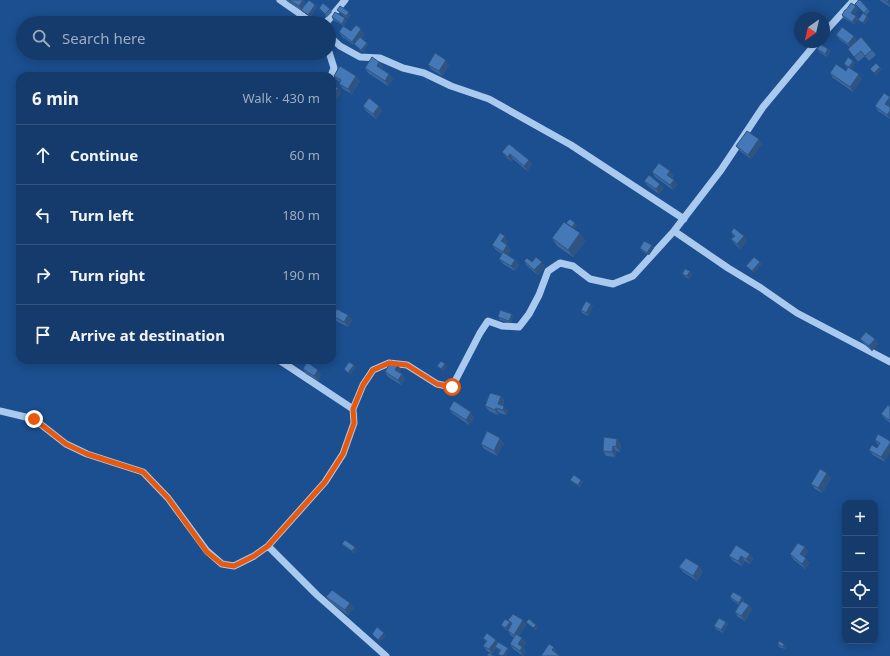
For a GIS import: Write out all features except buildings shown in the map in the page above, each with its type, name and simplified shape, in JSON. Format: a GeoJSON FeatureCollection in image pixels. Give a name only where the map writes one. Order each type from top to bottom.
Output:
{"type":"FeatureCollection","features":[{"type":"Feature","properties":{"kind":"street"},"geometry":{"type":"LineString","coordinates":[[280,0],[303,16]]}},
{"type":"Feature","properties":{"kind":"street"},"geometry":{"type":"LineString","coordinates":[[332,16],[345,0]]}},
{"type":"Feature","properties":{"kind":"street"},"geometry":{"type":"LineString","coordinates":[[830,26],[854,0]]}},
{"type":"Feature","properties":{"kind":"street"},"geometry":{"type":"LineString","coordinates":[[336,42],[360,57],[380,58],[403,68],[424,73],[451,86],[489,99],[571,145],[684,219]]}},
{"type":"Feature","properties":{"kind":"street"},"geometry":{"type":"LineString","coordinates":[[0,411],[34,419],[66,444],[87,454],[143,472],[168,498],[207,552],[222,564],[234,566],[254,556],[268,546],[329,477],[343,454],[354,423],[353,409],[363,385],[373,370],[389,363],[407,365],[437,384],[452,387],[480,333],[488,321],[502,326],[519,327],[529,314],[539,295],[548,271],[560,263],[573,266],[590,279],[613,284],[633,276],[684,219],[763,107],[812,48]]}},
{"type":"Feature","properties":{"kind":"street"},"geometry":{"type":"LineString","coordinates":[[332,60],[334,68],[332,72]]}},
{"type":"Feature","properties":{"kind":"street"},"geometry":{"type":"LineString","coordinates":[[674,231],[797,313],[890,362]]}},
{"type":"Feature","properties":{"kind":"street"},"geometry":{"type":"LineString","coordinates":[[285,364],[353,409]]}},
{"type":"Feature","properties":{"kind":"street"},"geometry":{"type":"LineString","coordinates":[[268,546],[317,596],[386,656]]}},
{"type":"Feature","properties":{"kind":"route"},"geometry":{"type":"LineString","coordinates":[[34,419],[47,431],[66,444],[87,454],[143,472],[168,498],[207,552],[222,564],[234,566],[254,556],[268,546],[325,482],[343,454],[354,423],[353,409],[363,385],[373,370],[389,363],[407,365],[437,384],[452,387]]}}]}
